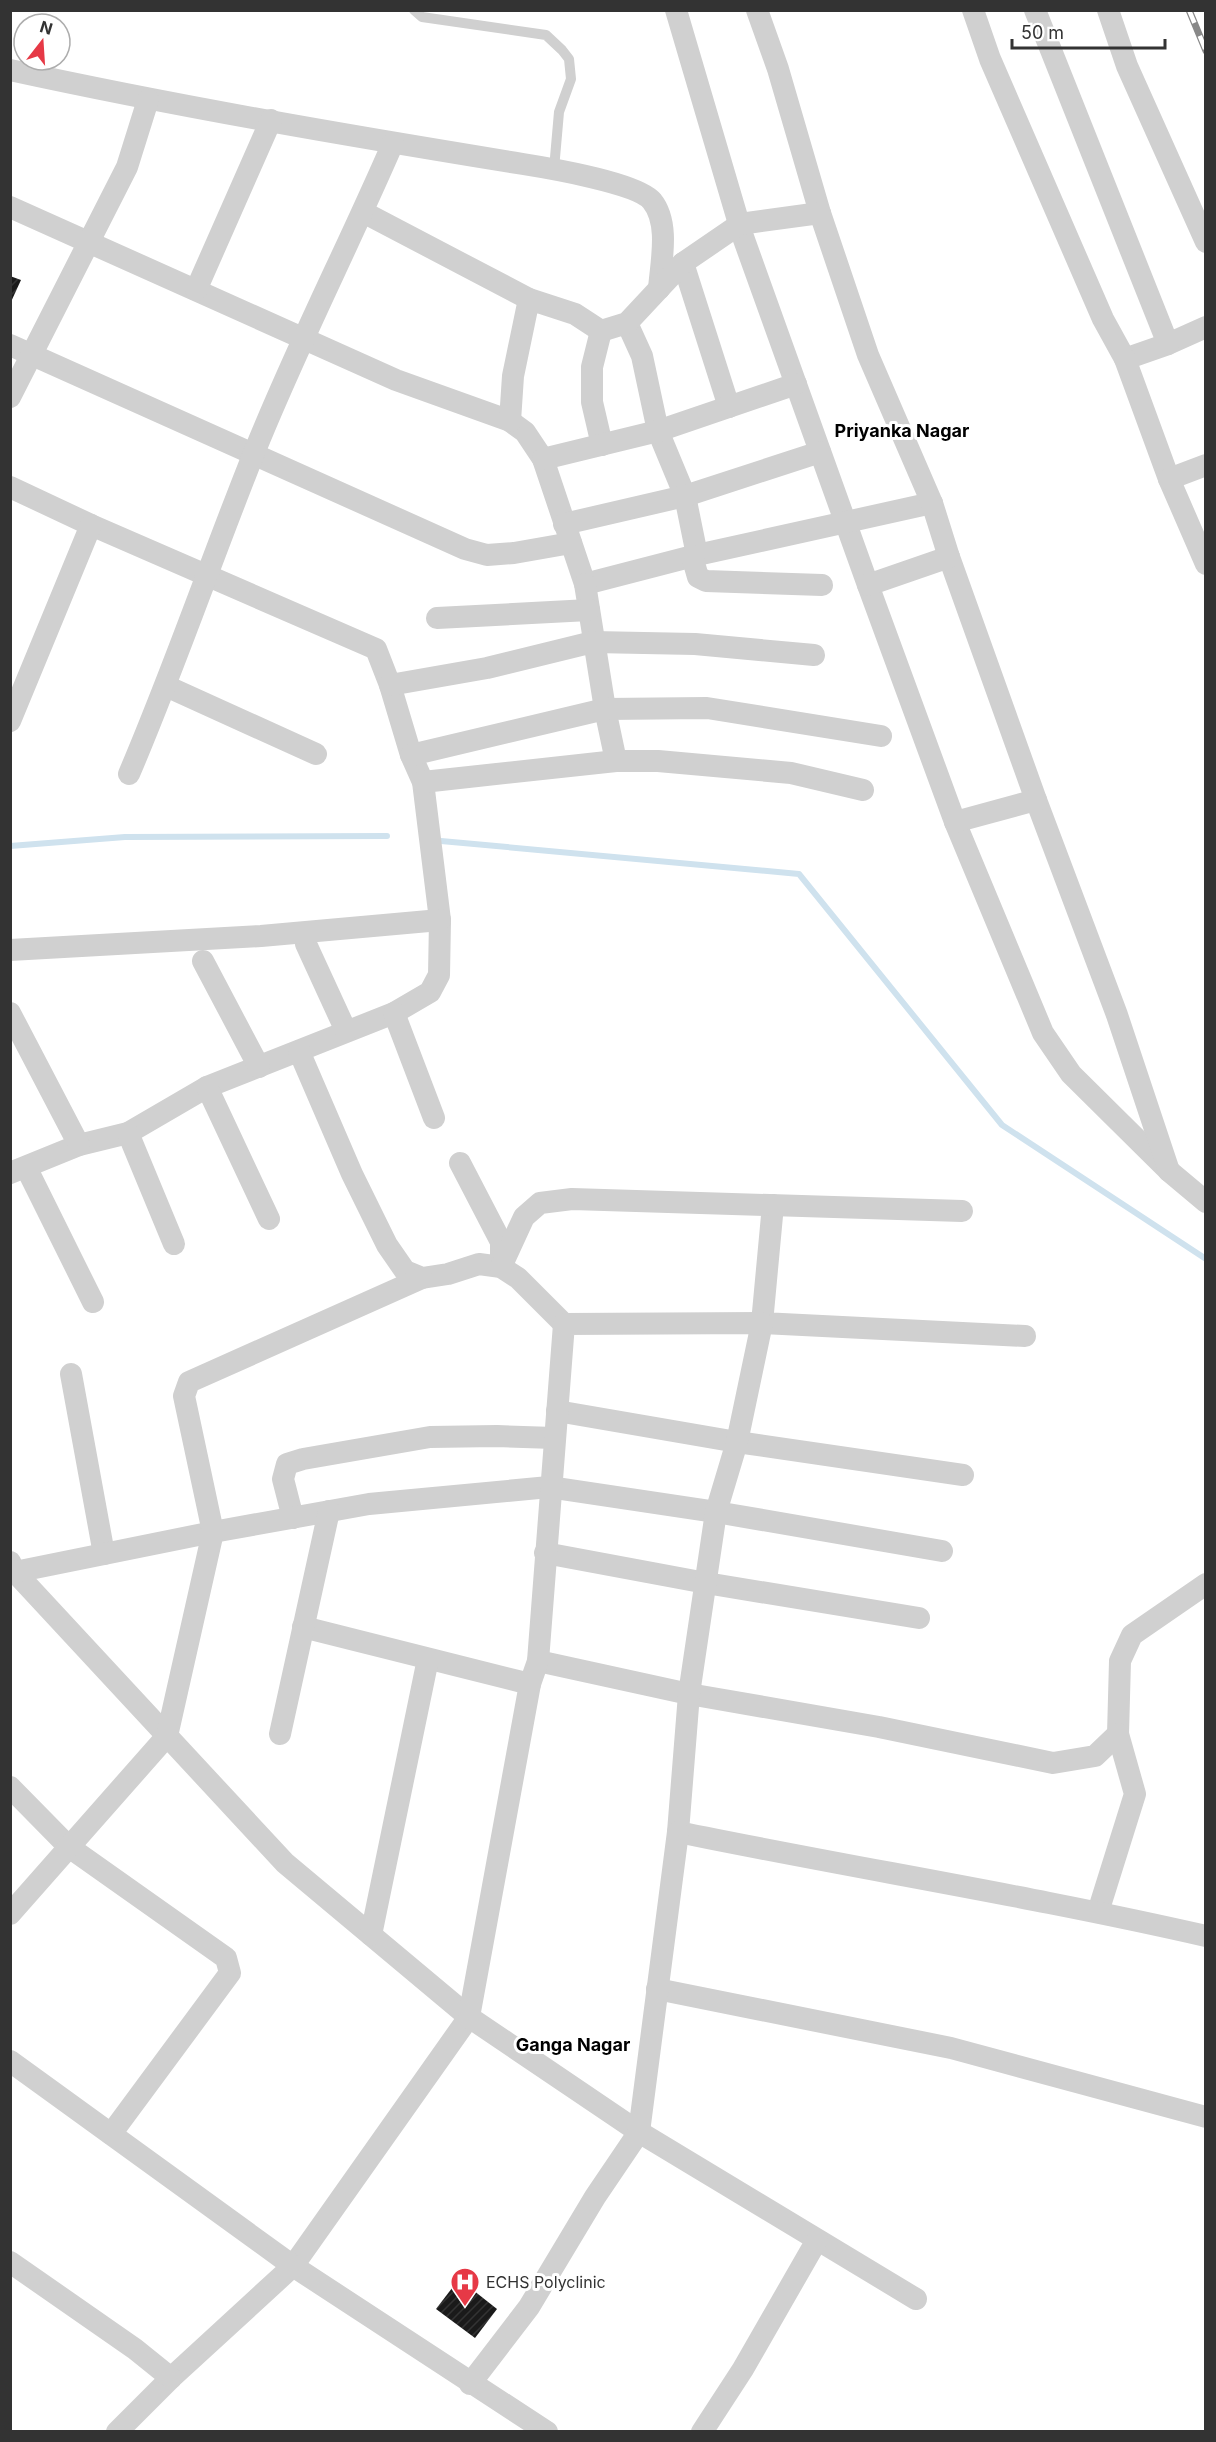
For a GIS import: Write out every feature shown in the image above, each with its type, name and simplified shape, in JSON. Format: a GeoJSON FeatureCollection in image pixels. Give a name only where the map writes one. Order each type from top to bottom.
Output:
{"type":"FeatureCollection","features":[{"type":"Feature","properties":{"kind":"street"},"geometry":{"type":"LineString","coordinates":[[676,10],[740,224],[820,452],[848,523],[868,585],[955,822],[1043,1033],[1071,1074],[1169,1171],[1206,1202]]}},
{"type":"Feature","properties":{"kind":"street"},"geometry":{"type":"LineString","coordinates":[[757,10],[778,69],[820,213],[868,355],[932,503],[949,557],[1036,800],[1117,1015],[1169,1171]]}},
{"type":"Feature","properties":{"kind":"street"},"geometry":{"type":"LineString","coordinates":[[973,10],[990,59],[1099,308],[1125,359],[1169,479],[1206,564]]}},
{"type":"Feature","properties":{"kind":"street"},"geometry":{"type":"LineString","coordinates":[[1035,10],[1168,344]]}},
{"type":"Feature","properties":{"kind":"street"},"geometry":{"type":"LineString","coordinates":[[1108,10],[1127,66],[1206,242]]}},
{"type":"Feature","properties":{"kind":"street"},"geometry":{"type":"LineString","coordinates":[[10,70],[148,100],[554,169],[633,188],[651,199],[661,218],[662,251],[659,289]]}},
{"type":"Feature","properties":{"kind":"street"},"geometry":{"type":"LineString","coordinates":[[10,397],[127,167],[148,100]]}},
{"type":"Feature","properties":{"kind":"street"},"geometry":{"type":"LineString","coordinates":[[196,290],[271,120]]}},
{"type":"Feature","properties":{"kind":"street"},"geometry":{"type":"LineString","coordinates":[[129,774],[166,686],[254,452],[303,338],[393,143]]}},
{"type":"Feature","properties":{"kind":"street"},"geometry":{"type":"LineString","coordinates":[[10,207],[396,380],[510,421],[525,432],[543,459],[585,584],[605,709],[616,761]]}},
{"type":"Feature","properties":{"kind":"street"},"geometry":{"type":"LineString","coordinates":[[363,212],[529,299],[575,314],[601,331]]}},
{"type":"Feature","properties":{"kind":"street"},"geometry":{"type":"LineString","coordinates":[[601,331],[627,323],[683,263],[740,224],[820,213]]}},
{"type":"Feature","properties":{"kind":"street"},"geometry":{"type":"LineString","coordinates":[[683,263],[729,407]]}},
{"type":"Feature","properties":{"kind":"street"},"geometry":{"type":"LineString","coordinates":[[510,421],[513,376],[529,299]]}},
{"type":"Feature","properties":{"kind":"street"},"geometry":{"type":"LineString","coordinates":[[627,323],[642,356],[658,431],[685,496],[698,577],[705,581],[822,585]]}},
{"type":"Feature","properties":{"kind":"street"},"geometry":{"type":"LineString","coordinates":[[1125,359],[1168,344],[1206,327]]}},
{"type":"Feature","properties":{"kind":"street"},"geometry":{"type":"LineString","coordinates":[[601,331],[592,367],[592,402],[602,445]]}},
{"type":"Feature","properties":{"kind":"street"},"geometry":{"type":"LineString","coordinates":[[10,345],[254,452],[465,549],[487,555],[514,553],[820,452]]}},
{"type":"Feature","properties":{"kind":"street"},"geometry":{"type":"LineString","coordinates":[[543,459],[658,431],[796,384]]}},
{"type":"Feature","properties":{"kind":"street"},"geometry":{"type":"LineString","coordinates":[[1169,479],[1206,465]]}},
{"type":"Feature","properties":{"kind":"street"},"geometry":{"type":"LineString","coordinates":[[10,487],[91,525],[376,649],[390,685],[411,755],[423,782],[440,920],[439,975],[430,992],[394,1013],[207,1087],[128,1133],[79,1145],[18,1170],[93,1302]]}},
{"type":"Feature","properties":{"kind":"street"},"geometry":{"type":"LineString","coordinates":[[585,584],[694,555],[932,503]]}},
{"type":"Feature","properties":{"kind":"street"},"geometry":{"type":"LineString","coordinates":[[10,721],[91,525]]}},
{"type":"Feature","properties":{"kind":"street"},"geometry":{"type":"LineString","coordinates":[[868,585],[949,557]]}},
{"type":"Feature","properties":{"kind":"street"},"geometry":{"type":"LineString","coordinates":[[437,618],[589,610]]}},
{"type":"Feature","properties":{"kind":"street"},"geometry":{"type":"LineString","coordinates":[[390,685],[487,668],[594,642],[695,644],[814,655]]}},
{"type":"Feature","properties":{"kind":"street"},"geometry":{"type":"LineString","coordinates":[[166,686],[316,754]]}},
{"type":"Feature","properties":{"kind":"street"},"geometry":{"type":"LineString","coordinates":[[411,755],[605,709],[707,708],[881,736]]}},
{"type":"Feature","properties":{"kind":"street"},"geometry":{"type":"LineString","coordinates":[[423,782],[616,761],[696,763],[791,773],[863,790]]}},
{"type":"Feature","properties":{"kind":"street"},"geometry":{"type":"LineString","coordinates":[[955,822],[1036,800]]}},
{"type":"Feature","properties":{"kind":"street"},"geometry":{"type":"LineString","coordinates":[[10,950],[261,936],[440,920]]}},
{"type":"Feature","properties":{"kind":"street"},"geometry":{"type":"LineString","coordinates":[[306,944],[346,1031]]}},
{"type":"Feature","properties":{"kind":"street"},"geometry":{"type":"LineString","coordinates":[[203,961],[259,1067]]}},
{"type":"Feature","properties":{"kind":"street"},"geometry":{"type":"LineString","coordinates":[[10,1013],[79,1145]]}},
{"type":"Feature","properties":{"kind":"street"},"geometry":{"type":"LineString","coordinates":[[394,1013],[434,1118]]}},
{"type":"Feature","properties":{"kind":"street"},"geometry":{"type":"LineString","coordinates":[[299,1051],[352,1174],[387,1245],[405,1270],[422,1278]]}},
{"type":"Feature","properties":{"kind":"street"},"geometry":{"type":"LineString","coordinates":[[207,1087],[270,1219]]}},
{"type":"Feature","properties":{"kind":"street"},"geometry":{"type":"LineString","coordinates":[[128,1133],[174,1244]]}},
{"type":"Feature","properties":{"kind":"street"},"geometry":{"type":"LineString","coordinates":[[460,1163],[501,1242],[501,1267]]}},
{"type":"Feature","properties":{"kind":"street"},"geometry":{"type":"LineString","coordinates":[[501,1267],[524,1217],[540,1203],[572,1199],[962,1211]]}},
{"type":"Feature","properties":{"kind":"street"},"geometry":{"type":"LineString","coordinates":[[470,2384],[529,2307],[595,2197],[639,2133],[678,1832],[689,1694],[705,1583],[716,1512],[737,1442],[762,1323],[773,1205]]}},
{"type":"Feature","properties":{"kind":"street"},"geometry":{"type":"LineString","coordinates":[[10,1914],[167,1736],[213,1532],[184,1396],[189,1383],[422,1278],[448,1274],[479,1264],[501,1267],[518,1278],[564,1324],[762,1323],[1025,1336]]}},
{"type":"Feature","properties":{"kind":"street"},"geometry":{"type":"LineString","coordinates":[[117,2432],[171,2378],[293,2266],[469,2017],[530,1684],[538,1661],[549,1488],[564,1324]]}},
{"type":"Feature","properties":{"kind":"street"},"geometry":{"type":"LineString","coordinates":[[72,1374],[104,1554]]}},
{"type":"Feature","properties":{"kind":"street"},"geometry":{"type":"LineString","coordinates":[[557,1411],[737,1442],[963,1475]]}},
{"type":"Feature","properties":{"kind":"street"},"geometry":{"type":"LineString","coordinates":[[293,1518],[283,1479],[287,1464],[303,1459],[430,1437],[554,1438]]}},
{"type":"Feature","properties":{"kind":"street"},"geometry":{"type":"LineString","coordinates":[[12,1569],[369,1504],[549,1488],[716,1512],[942,1551]]}},
{"type":"Feature","properties":{"kind":"street"},"geometry":{"type":"LineString","coordinates":[[280,1734],[328,1511]]}},
{"type":"Feature","properties":{"kind":"street"},"geometry":{"type":"LineString","coordinates":[[545,1553],[705,1583],[919,1618]]}},
{"type":"Feature","properties":{"kind":"street"},"geometry":{"type":"LineString","coordinates":[[12,1569],[285,1863],[469,2017],[639,2133],[916,2299]]}},
{"type":"Feature","properties":{"kind":"street"},"geometry":{"type":"LineString","coordinates":[[1098,1912],[1135,1794],[1118,1734],[1120,1661],[1132,1635],[1206,1584]]}},
{"type":"Feature","properties":{"kind":"street"},"geometry":{"type":"LineString","coordinates":[[303,1627],[530,1684]]}},
{"type":"Feature","properties":{"kind":"street"},"geometry":{"type":"LineString","coordinates":[[371,1935],[428,1659]]}},
{"type":"Feature","properties":{"kind":"street"},"geometry":{"type":"LineString","coordinates":[[538,1661],[689,1694],[879,1727],[1053,1762],[1095,1756],[1118,1734]]}},
{"type":"Feature","properties":{"kind":"street"},"geometry":{"type":"LineString","coordinates":[[10,1787],[69,1847],[226,1958],[230,1973],[111,2134]]}},
{"type":"Feature","properties":{"kind":"street"},"geometry":{"type":"LineString","coordinates":[[678,1832],[826,1863],[1098,1912],[1206,1936]]}},
{"type":"Feature","properties":{"kind":"street"},"geometry":{"type":"LineString","coordinates":[[657,1989],[951,2048],[1206,2117]]}},
{"type":"Feature","properties":{"kind":"street"},"geometry":{"type":"LineString","coordinates":[[11,2063],[293,2266],[470,2384],[547,2432]]}},
{"type":"Feature","properties":{"kind":"street"},"geometry":{"type":"LineString","coordinates":[[702,2432],[743,2369],[817,2240]]}},
{"type":"Feature","properties":{"kind":"street"},"geometry":{"type":"LineString","coordinates":[[14,2272],[135,2349],[171,2378]]}},
{"type":"Feature","properties":{"kind":"lane"},"geometry":{"type":"LineString","coordinates":[[414,10],[422,17],[546,35],[562,50],[569,59],[571,79],[558,112],[554,169]]}},
{"type":"Feature","properties":{"kind":"building"},"geometry":{"type":"Polygon","coordinates":[[[10,276],[21,280],[10,304],[10,276]]]}},
{"type":"Feature","properties":{"kind":"building"},"geometry":{"type":"Polygon","coordinates":[[[459,2279],[497,2309],[475,2338],[436,2309],[459,2279]]]}},
{"type":"Feature","properties":{"kind":"waterway"},"geometry":{"type":"LineString","coordinates":[[10,846],[125,837],[387,836]]}},
{"type":"Feature","properties":{"kind":"waterway"},"geometry":{"type":"LineString","coordinates":[[441,841],[799,874],[1002,1125],[1206,1259]]}},
{"type":"Feature","properties":{"kind":"railway"},"geometry":{"type":"LineString","coordinates":[[1189,10],[1206,51]]}},
{"type":"Feature","properties":{"kind":"place","name":"ECHS Polyclinic"},"geometry":{"type":"Point","coordinates":[465,2308]}},
{"type":"Feature","properties":{"kind":"district","name":"Priyanka Nagar"},"geometry":{"type":"Point","coordinates":[902,430]}},
{"type":"Feature","properties":{"kind":"district","name":"Ganga Nagar"},"geometry":{"type":"Point","coordinates":[573,2044]}}]}
